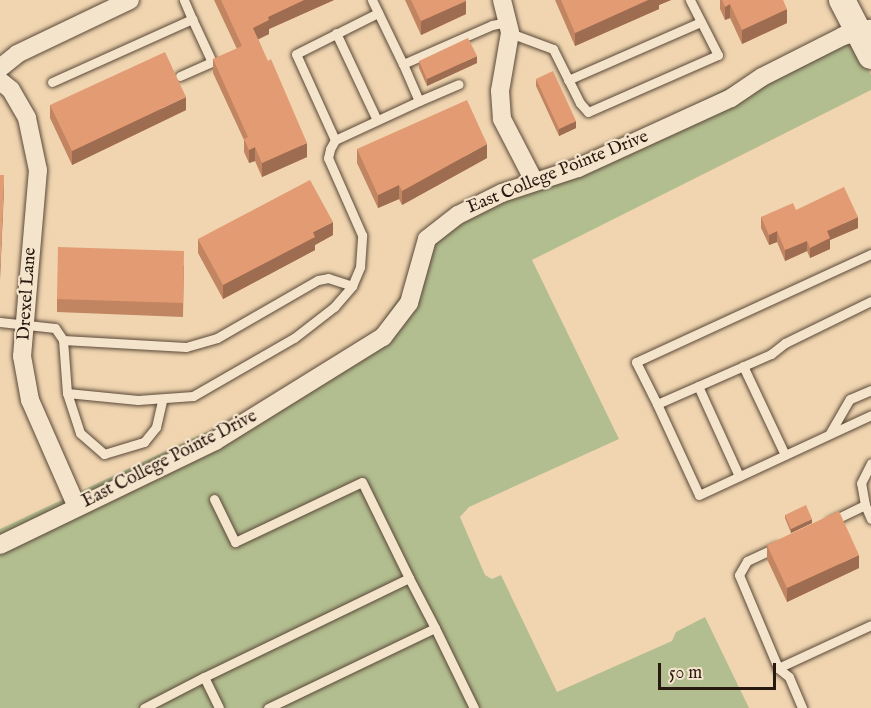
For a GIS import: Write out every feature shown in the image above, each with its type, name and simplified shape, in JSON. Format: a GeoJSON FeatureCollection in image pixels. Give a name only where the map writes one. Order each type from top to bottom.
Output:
{"type":"FeatureCollection","features":[{"type":"Feature","properties":{"kind":"street"},"geometry":{"type":"LineString","coordinates":[[0,68],[17,54],[130,0]]}},
{"type":"Feature","properties":{"kind":"street"},"geometry":{"type":"LineString","coordinates":[[502,0],[509,27],[501,91],[502,119],[534,181]]}},
{"type":"Feature","properties":{"kind":"street"},"geometry":{"type":"LineString","coordinates":[[842,0],[865,31],[871,56]]}},
{"type":"Feature","properties":{"kind":"street","name":"East College Pointe Drive"},"geometry":{"type":"LineString","coordinates":[[0,544],[214,441],[383,337],[409,303],[427,239],[458,214],[534,181],[578,168],[731,98],[762,77],[843,36],[865,31]]}},
{"type":"Feature","properties":{"kind":"street","name":"Drexel Lane"},"geometry":{"type":"LineString","coordinates":[[0,81],[10,90],[27,118],[38,170],[22,356],[30,400],[77,507]]}},
{"type":"Feature","properties":{"kind":"lane"},"geometry":{"type":"LineString","coordinates":[[180,76],[212,62],[184,0]]}},
{"type":"Feature","properties":{"kind":"lane"},"geometry":{"type":"LineString","coordinates":[[372,0],[419,101]]}},
{"type":"Feature","properties":{"kind":"lane"},"geometry":{"type":"LineString","coordinates":[[403,64],[492,25],[509,27],[553,49],[568,80],[588,112],[630,97],[718,55],[690,0]]}},
{"type":"Feature","properties":{"kind":"lane"},"geometry":{"type":"LineString","coordinates":[[335,140],[296,54],[378,13]]}},
{"type":"Feature","properties":{"kind":"lane"},"geometry":{"type":"LineString","coordinates":[[52,82],[192,19]]}},
{"type":"Feature","properties":{"kind":"lane"},"geometry":{"type":"LineString","coordinates":[[568,80],[701,22]]}},
{"type":"Feature","properties":{"kind":"lane"},"geometry":{"type":"LineString","coordinates":[[336,33],[376,120]]}},
{"type":"Feature","properties":{"kind":"lane"},"geometry":{"type":"LineString","coordinates":[[67,393],[162,400],[193,396],[249,365],[333,307],[352,286],[360,267],[362,235],[328,158],[335,140],[459,84]]}},
{"type":"Feature","properties":{"kind":"lane"},"geometry":{"type":"LineString","coordinates":[[871,254],[636,363],[699,495],[871,415]]}},
{"type":"Feature","properties":{"kind":"lane"},"geometry":{"type":"LineString","coordinates":[[63,340],[186,347],[217,339],[318,280],[328,278],[352,286]]}},
{"type":"Feature","properties":{"kind":"lane"},"geometry":{"type":"LineString","coordinates":[[657,404],[743,366],[871,301]]}},
{"type":"Feature","properties":{"kind":"lane"},"geometry":{"type":"LineString","coordinates":[[0,322],[55,328],[63,340],[67,393],[80,433],[104,454],[144,441],[156,427],[162,400]]}},
{"type":"Feature","properties":{"kind":"lane"},"geometry":{"type":"LineString","coordinates":[[743,366],[784,455]]}},
{"type":"Feature","properties":{"kind":"lane"},"geometry":{"type":"LineString","coordinates":[[698,386],[739,476]]}},
{"type":"Feature","properties":{"kind":"lane"},"geometry":{"type":"LineString","coordinates":[[830,433],[850,399],[871,390]]}},
{"type":"Feature","properties":{"kind":"lane"},"geometry":{"type":"LineString","coordinates":[[871,463],[861,483],[865,505],[871,519]]}},
{"type":"Feature","properties":{"kind":"lane"},"geometry":{"type":"LineString","coordinates":[[214,499],[235,542],[362,482],[474,708]]}},
{"type":"Feature","properties":{"kind":"lane"},"geometry":{"type":"LineString","coordinates":[[822,526],[865,505]]}},
{"type":"Feature","properties":{"kind":"lane"},"geometry":{"type":"LineString","coordinates":[[790,541],[747,561],[739,575],[778,668],[789,676],[802,708]]}},
{"type":"Feature","properties":{"kind":"lane"},"geometry":{"type":"LineString","coordinates":[[144,708],[409,578]]}},
{"type":"Feature","properties":{"kind":"lane"},"geometry":{"type":"LineString","coordinates":[[778,668],[871,626]]}},
{"type":"Feature","properties":{"kind":"lane"},"geometry":{"type":"LineString","coordinates":[[268,708],[435,628]]}},
{"type":"Feature","properties":{"kind":"lane"},"geometry":{"type":"LineString","coordinates":[[204,677],[219,708]]}},
{"type":"Feature","properties":{"kind":"green space"},"geometry":{"type":"Polygon","coordinates":[[[846,26],[871,75],[871,90],[532,260],[619,439],[469,507],[460,517],[485,575],[492,579],[501,575],[557,692],[672,641],[676,632],[705,617],[749,708],[0,708],[0,529],[279,398],[372,337],[405,289],[432,231],[585,162],[846,26]]]}},
{"type":"Feature","properties":{"kind":"building"},"geometry":{"type":"Polygon","coordinates":[[[221,0],[304,0],[268,17],[269,20],[253,28],[268,61],[271,59],[307,143],[262,163],[255,147],[249,150],[244,139],[248,137],[213,59],[242,46],[221,0]]]}},
{"type":"Feature","properties":{"kind":"building"},"geometry":{"type":"Polygon","coordinates":[[[411,0],[466,0],[466,1],[421,21],[411,0]]]}},
{"type":"Feature","properties":{"kind":"building"},"geometry":{"type":"Polygon","coordinates":[[[561,0],[648,0],[575,33],[561,0]]]}},
{"type":"Feature","properties":{"kind":"building"},"geometry":{"type":"Polygon","coordinates":[[[722,0],[783,0],[787,9],[742,30],[730,4],[725,7],[722,0]]]}},
{"type":"Feature","properties":{"kind":"building"},"geometry":{"type":"Polygon","coordinates":[[[468,38],[477,56],[427,79],[419,61],[468,38]]]}},
{"type":"Feature","properties":{"kind":"building"},"geometry":{"type":"Polygon","coordinates":[[[165,52],[186,97],[72,151],[50,105],[165,52]]]}},
{"type":"Feature","properties":{"kind":"building"},"geometry":{"type":"Polygon","coordinates":[[[553,71],[576,121],[559,129],[536,79],[553,71]]]}},
{"type":"Feature","properties":{"kind":"building"},"geometry":{"type":"Polygon","coordinates":[[[467,100],[487,144],[402,191],[399,185],[378,195],[357,149],[467,100]]]}},
{"type":"Feature","properties":{"kind":"building"},"geometry":{"type":"Polygon","coordinates":[[[0,175],[4,175],[0,267],[0,175]]]}},
{"type":"Feature","properties":{"kind":"building"},"geometry":{"type":"Polygon","coordinates":[[[310,180],[333,222],[313,232],[315,237],[223,285],[198,239],[310,180]]]}},
{"type":"Feature","properties":{"kind":"building"},"geometry":{"type":"Polygon","coordinates":[[[844,187],[858,217],[827,231],[830,238],[810,248],[807,241],[785,250],[777,231],[769,235],[761,217],[793,203],[796,210],[844,187]]]}},
{"type":"Feature","properties":{"kind":"building"},"geometry":{"type":"Polygon","coordinates":[[[58,247],[184,251],[183,303],[57,299],[58,247]]]}},
{"type":"Feature","properties":{"kind":"building"},"geometry":{"type":"Polygon","coordinates":[[[806,505],[812,519],[791,529],[785,515],[806,505]]]}},
{"type":"Feature","properties":{"kind":"building"},"geometry":{"type":"Polygon","coordinates":[[[839,511],[859,555],[787,588],[767,545],[839,511]]]}}]}
